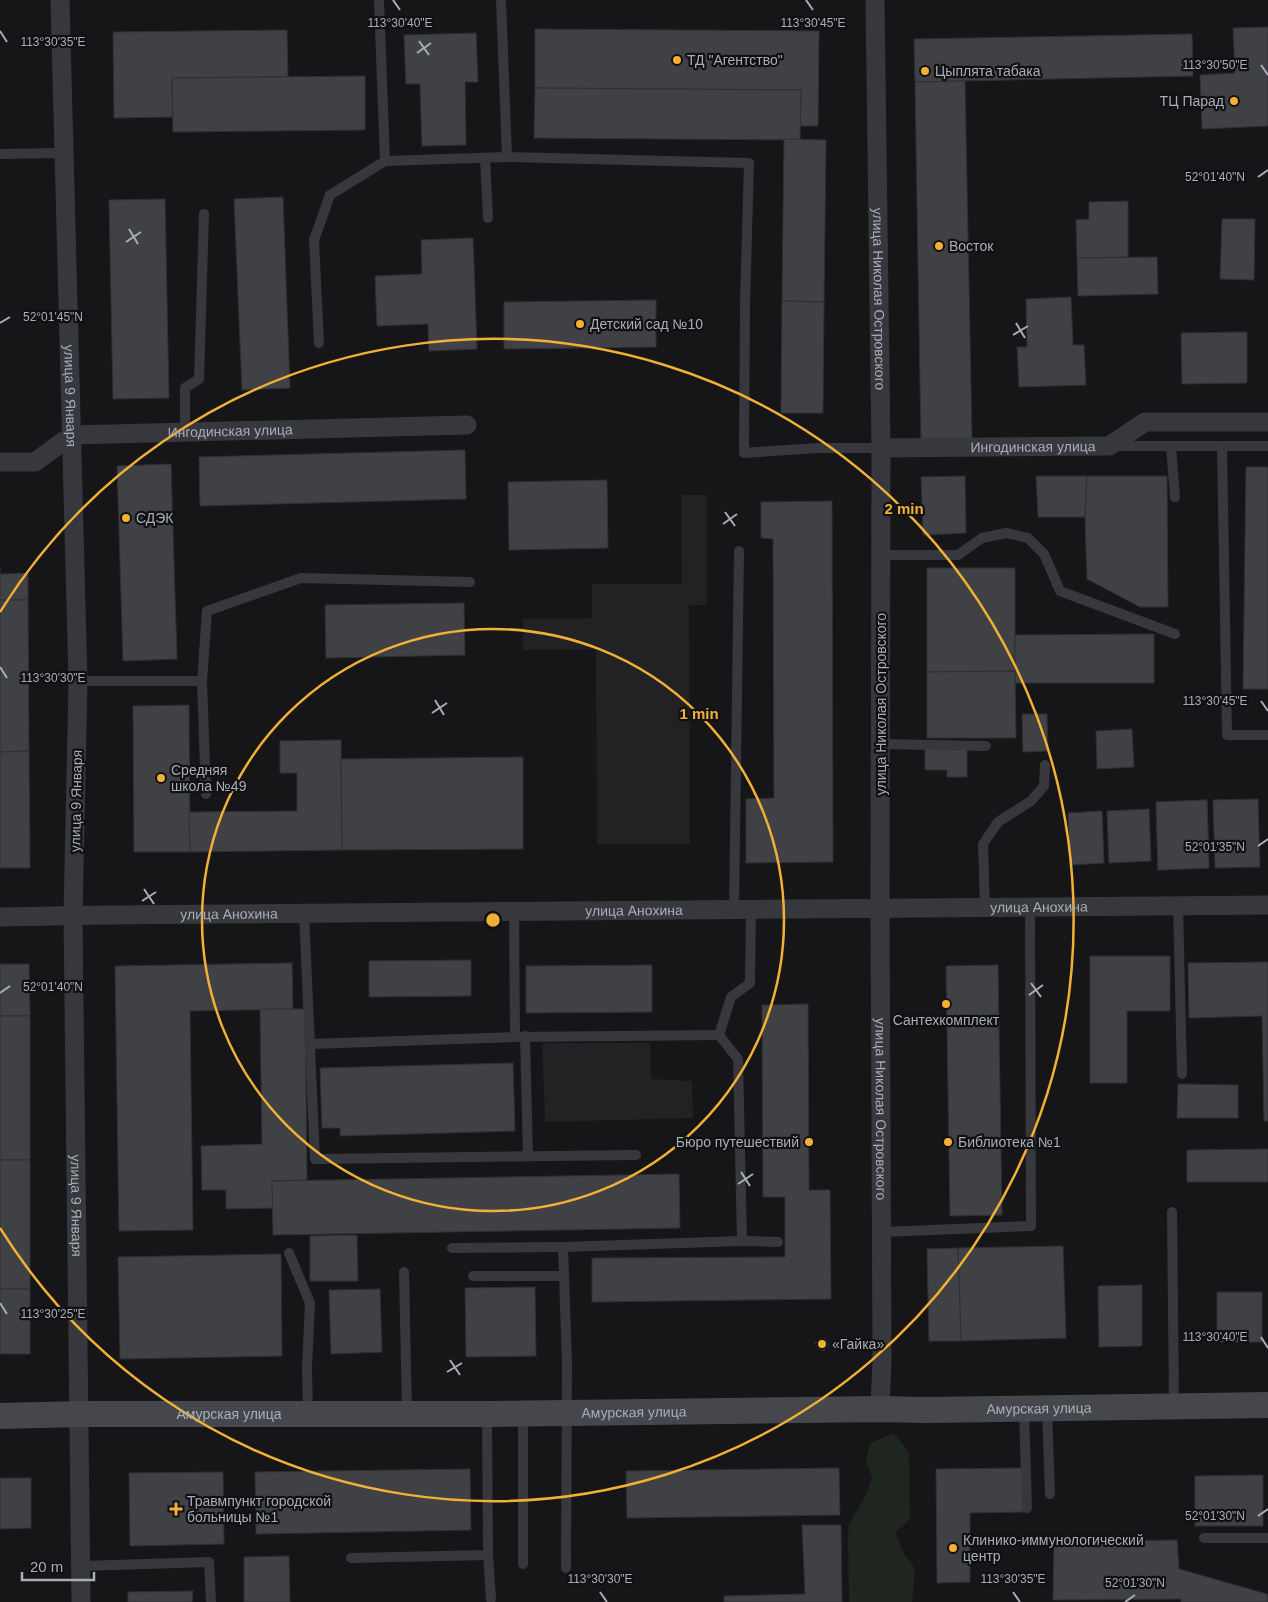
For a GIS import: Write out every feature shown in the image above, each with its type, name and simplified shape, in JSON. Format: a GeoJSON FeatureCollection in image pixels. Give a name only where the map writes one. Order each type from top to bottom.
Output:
{"type":"FeatureCollection","features":[{"type":"Feature","properties":{"kind":"main road","name":"Амурская улица"},"geometry":{"type":"LineString","coordinates":[[0,1416],[80,1414],[567,1414],[880,1408],[1035,1409],[1268,1405]]}},
{"type":"Feature","properties":{"kind":"street","name":"улица 9 Января"},"geometry":{"type":"LineString","coordinates":[[60,0],[78,681],[73,916],[81,1602]]}},
{"type":"Feature","properties":{"kind":"street","name":"улица Николая Островского"},"geometry":{"type":"LineString","coordinates":[[876,0],[881,448],[880,908],[882,1360],[880,1408]]}},
{"type":"Feature","properties":{"kind":"street","name":"Ингодинская улица"},"geometry":{"type":"LineString","coordinates":[[881,448],[1109,446],[1145,422],[1268,422]]}},
{"type":"Feature","properties":{"kind":"street","name":"Ингодинская улица"},"geometry":{"type":"LineString","coordinates":[[72,435],[467,425]]}},
{"type":"Feature","properties":{"kind":"street"},"geometry":{"type":"LineString","coordinates":[[0,462],[35,462],[72,435]]}},
{"type":"Feature","properties":{"kind":"street","name":"улица Анохина"},"geometry":{"type":"LineString","coordinates":[[0,917],[1268,905]]}},
{"type":"Feature","properties":{"kind":"lane"},"geometry":{"type":"LineString","coordinates":[[379,0],[385,161]]}},
{"type":"Feature","properties":{"kind":"lane"},"geometry":{"type":"LineString","coordinates":[[501,0],[507,157]]}},
{"type":"Feature","properties":{"kind":"lane"},"geometry":{"type":"LineString","coordinates":[[0,154],[65,153]]}},
{"type":"Feature","properties":{"kind":"lane"},"geometry":{"type":"LineString","coordinates":[[319,343],[314,240],[330,195],[385,161],[507,157],[749,163],[745,304],[744,453],[817,448],[881,448]]}},
{"type":"Feature","properties":{"kind":"lane"},"geometry":{"type":"LineString","coordinates":[[485,158],[488,218]]}},
{"type":"Feature","properties":{"kind":"lane"},"geometry":{"type":"LineString","coordinates":[[185,432],[185,388],[199,378],[204,214]]}},
{"type":"Feature","properties":{"kind":"lane"},"geometry":{"type":"LineString","coordinates":[[1109,446],[1268,446]]}},
{"type":"Feature","properties":{"kind":"lane"},"geometry":{"type":"LineString","coordinates":[[1171,446],[1175,497]]}},
{"type":"Feature","properties":{"kind":"lane"},"geometry":{"type":"LineString","coordinates":[[1222,446],[1227,735],[1268,735]]}},
{"type":"Feature","properties":{"kind":"lane"},"geometry":{"type":"LineString","coordinates":[[881,555],[958,555],[982,538],[1006,533],[1028,538],[1044,554],[1060,591],[1175,634]]}},
{"type":"Feature","properties":{"kind":"lane"},"geometry":{"type":"LineString","coordinates":[[719,1034],[732,997],[750,983],[742,910],[739,550]]}},
{"type":"Feature","properties":{"kind":"lane"},"geometry":{"type":"LineString","coordinates":[[206,794],[202,681],[207,612],[302,578],[470,582]]}},
{"type":"Feature","properties":{"kind":"lane"},"geometry":{"type":"LineString","coordinates":[[78,681],[202,681]]}},
{"type":"Feature","properties":{"kind":"lane"},"geometry":{"type":"LineString","coordinates":[[881,744],[986,746]]}},
{"type":"Feature","properties":{"kind":"lane"},"geometry":{"type":"LineString","coordinates":[[985,908],[983,844],[998,822],[1031,800],[1044,786],[1045,765]]}},
{"type":"Feature","properties":{"kind":"lane"},"geometry":{"type":"LineString","coordinates":[[1178,905],[1182,1074]]}},
{"type":"Feature","properties":{"kind":"lane"},"geometry":{"type":"LineString","coordinates":[[882,1232],[1031,1226],[1030,908]]}},
{"type":"Feature","properties":{"kind":"lane"},"geometry":{"type":"LineString","coordinates":[[514,911],[528,1156]]}},
{"type":"Feature","properties":{"kind":"lane"},"geometry":{"type":"LineString","coordinates":[[304,913],[315,1159],[636,1155]]}},
{"type":"Feature","properties":{"kind":"lane"},"geometry":{"type":"LineString","coordinates":[[310,1044],[520,1036],[719,1034]]}},
{"type":"Feature","properties":{"kind":"lane"},"geometry":{"type":"LineString","coordinates":[[719,1034],[738,1059],[742,1241]]}},
{"type":"Feature","properties":{"kind":"lane"},"geometry":{"type":"LineString","coordinates":[[1172,1212],[1174,1406]]}},
{"type":"Feature","properties":{"kind":"lane"},"geometry":{"type":"LineString","coordinates":[[452,1248],[563,1247],[742,1241],[778,1242]]}},
{"type":"Feature","properties":{"kind":"lane"},"geometry":{"type":"LineString","coordinates":[[563,1247],[567,1414],[566,1568]]}},
{"type":"Feature","properties":{"kind":"lane"},"geometry":{"type":"LineString","coordinates":[[289,1253],[310,1303],[307,1367],[308,1414]]}},
{"type":"Feature","properties":{"kind":"lane"},"geometry":{"type":"LineString","coordinates":[[404,1272],[407,1414]]}},
{"type":"Feature","properties":{"kind":"lane"},"geometry":{"type":"LineString","coordinates":[[473,1276],[564,1276]]}},
{"type":"Feature","properties":{"kind":"lane"},"geometry":{"type":"LineString","coordinates":[[1035,1409],[1050,1494]]}},
{"type":"Feature","properties":{"kind":"lane"},"geometry":{"type":"LineString","coordinates":[[1027,1508],[1035,1409]]}},
{"type":"Feature","properties":{"kind":"lane"},"geometry":{"type":"LineString","coordinates":[[487,1414],[488,1555],[491,1599]]}},
{"type":"Feature","properties":{"kind":"lane"},"geometry":{"type":"LineString","coordinates":[[523,1414],[523,1564]]}},
{"type":"Feature","properties":{"kind":"lane"},"geometry":{"type":"LineString","coordinates":[[1204,1538],[1268,1538]]}},
{"type":"Feature","properties":{"kind":"lane"},"geometry":{"type":"LineString","coordinates":[[351,1558],[488,1555]]}},
{"type":"Feature","properties":{"kind":"lane"},"geometry":{"type":"LineString","coordinates":[[81,1566],[210,1562],[211,1602]]}},
{"type":"Feature","properties":{"kind":"shaded area"},"geometry":{"type":"Polygon","coordinates":[[[681,495],[707,495],[707,605],[689,605],[690,844],[597,844],[596,649],[523,650],[523,619],[592,618],[592,584],[682,584],[681,495]]]}},
{"type":"Feature","properties":{"kind":"shaded area"},"geometry":{"type":"Polygon","coordinates":[[[542,1043],[650,1043],[651,1079],[692,1081],[693,1118],[545,1122],[542,1043]]]}},
{"type":"Feature","properties":{"kind":"shaded area"},"geometry":{"type":"Polygon","coordinates":[[[894,1433],[909,1453],[910,1519],[895,1532],[903,1552],[915,1569],[912,1602],[849,1602],[848,1526],[866,1495],[872,1478],[866,1459],[870,1443],[894,1433]]]}},
{"type":"Feature","properties":{"kind":"building","name":"ТЦ Парад"},"geometry":{"type":"Polygon","coordinates":[[[1268,27],[1268,126],[1202,129],[1200,75],[1235,73],[1233,28],[1268,27]]]}},
{"type":"Feature","properties":{"kind":"building","name":"ТД \"Агентство\""},"geometry":{"type":"Polygon","coordinates":[[[535,29],[819,31],[818,126],[800,126],[801,90],[535,88],[535,29]]]}},
{"type":"Feature","properties":{"kind":"building"},"geometry":{"type":"Polygon","coordinates":[[[287,30],[288,77],[172,78],[173,117],[114,118],[113,32],[287,30]]]}},
{"type":"Feature","properties":{"kind":"building"},"geometry":{"type":"Polygon","coordinates":[[[476,33],[478,82],[465,82],[466,145],[422,146],[420,84],[406,84],[404,35],[476,33]]]}},
{"type":"Feature","properties":{"kind":"building"},"geometry":{"type":"Polygon","coordinates":[[[1192,34],[1193,76],[915,82],[914,39],[1192,34]]]}},
{"type":"Feature","properties":{"kind":"building"},"geometry":{"type":"Polygon","coordinates":[[[365,76],[365,130],[173,132],[172,78],[365,76]]]}},
{"type":"Feature","properties":{"kind":"building"},"geometry":{"type":"Polygon","coordinates":[[[965,81],[972,441],[921,441],[915,82],[965,81]]]}},
{"type":"Feature","properties":{"kind":"building"},"geometry":{"type":"Polygon","coordinates":[[[535,88],[801,90],[800,140],[534,138],[535,88]]]}},
{"type":"Feature","properties":{"kind":"building"},"geometry":{"type":"Polygon","coordinates":[[[784,139],[826,140],[824,302],[782,301],[784,139]]]}},
{"type":"Feature","properties":{"kind":"building"},"geometry":{"type":"Polygon","coordinates":[[[283,197],[290,388],[242,390],[234,199],[283,197]]]}},
{"type":"Feature","properties":{"kind":"building"},"geometry":{"type":"Polygon","coordinates":[[[165,199],[169,398],[113,399],[109,200],[165,199]]]}},
{"type":"Feature","properties":{"kind":"building"},"geometry":{"type":"Polygon","coordinates":[[[1128,201],[1128,257],[1077,258],[1076,220],[1089,219],[1089,202],[1128,201]]]}},
{"type":"Feature","properties":{"kind":"building"},"geometry":{"type":"Polygon","coordinates":[[[1222,219],[1255,219],[1254,280],[1220,279],[1222,219]]]}},
{"type":"Feature","properties":{"kind":"building"},"geometry":{"type":"Polygon","coordinates":[[[473,238],[477,349],[429,351],[428,324],[377,326],[375,276],[422,274],[421,240],[473,238]]]}},
{"type":"Feature","properties":{"kind":"building"},"geometry":{"type":"Polygon","coordinates":[[[1157,257],[1158,294],[1078,296],[1077,258],[1157,257]]]}},
{"type":"Feature","properties":{"kind":"building"},"geometry":{"type":"Polygon","coordinates":[[[1071,297],[1073,345],[1084,345],[1086,385],[1019,387],[1017,347],[1027,347],[1026,299],[1071,297]]]}},
{"type":"Feature","properties":{"kind":"building"},"geometry":{"type":"Polygon","coordinates":[[[656,300],[656,347],[504,349],[504,302],[656,300]]]}},
{"type":"Feature","properties":{"kind":"building"},"geometry":{"type":"Polygon","coordinates":[[[782,301],[824,302],[823,413],[781,413],[782,301]]]}},
{"type":"Feature","properties":{"kind":"building"},"geometry":{"type":"Polygon","coordinates":[[[1247,332],[1247,383],[1182,384],[1181,333],[1247,332]]]}},
{"type":"Feature","properties":{"kind":"building"},"geometry":{"type":"Polygon","coordinates":[[[465,450],[466,499],[200,506],[199,457],[465,450]]]}},
{"type":"Feature","properties":{"kind":"building"},"geometry":{"type":"Polygon","coordinates":[[[171,464],[177,659],[123,661],[117,466],[171,464]]]}},
{"type":"Feature","properties":{"kind":"building"},"geometry":{"type":"Polygon","coordinates":[[[1246,467],[1268,467],[1268,689],[1243,689],[1246,467]]]}},
{"type":"Feature","properties":{"kind":"building"},"geometry":{"type":"Polygon","coordinates":[[[965,476],[966,533],[923,535],[921,477],[965,476]]]}},
{"type":"Feature","properties":{"kind":"building"},"geometry":{"type":"Polygon","coordinates":[[[1036,476],[1087,476],[1085,517],[1038,517],[1036,476]]]}},
{"type":"Feature","properties":{"kind":"building"},"geometry":{"type":"Polygon","coordinates":[[[1087,476],[1167,476],[1168,607],[1140,607],[1087,579],[1085,517],[1087,476]]]}},
{"type":"Feature","properties":{"kind":"building"},"geometry":{"type":"Polygon","coordinates":[[[607,480],[608,548],[509,550],[508,482],[607,480]]]}},
{"type":"Feature","properties":{"kind":"building"},"geometry":{"type":"Polygon","coordinates":[[[832,501],[833,862],[746,863],[746,799],[774,798],[773,539],[761,538],[761,502],[832,501]]]}},
{"type":"Feature","properties":{"kind":"building"},"geometry":{"type":"Polygon","coordinates":[[[927,568],[1015,568],[1015,671],[927,672],[927,568]]]}},
{"type":"Feature","properties":{"kind":"building"},"geometry":{"type":"Polygon","coordinates":[[[28,573],[28,600],[0,600],[0,574],[28,573]]]}},
{"type":"Feature","properties":{"kind":"building"},"geometry":{"type":"Polygon","coordinates":[[[0,600],[28,600],[29,751],[0,752],[0,600]]]}},
{"type":"Feature","properties":{"kind":"building"},"geometry":{"type":"Polygon","coordinates":[[[464,603],[465,655],[326,658],[325,605],[464,603]]]}},
{"type":"Feature","properties":{"kind":"building"},"geometry":{"type":"Polygon","coordinates":[[[1154,634],[1154,683],[1015,683],[1015,635],[1154,634]]]}},
{"type":"Feature","properties":{"kind":"building"},"geometry":{"type":"Polygon","coordinates":[[[1015,671],[1016,738],[927,738],[927,672],[1015,671]]]}},
{"type":"Feature","properties":{"kind":"building"},"geometry":{"type":"Polygon","coordinates":[[[189,705],[190,852],[134,852],[133,706],[189,705]]]}},
{"type":"Feature","properties":{"kind":"building"},"geometry":{"type":"Polygon","coordinates":[[[1022,714],[1047,714],[1048,751],[1023,752],[1022,714]]]}},
{"type":"Feature","properties":{"kind":"building"},"geometry":{"type":"Polygon","coordinates":[[[1132,729],[1134,767],[1097,769],[1096,731],[1132,729]]]}},
{"type":"Feature","properties":{"kind":"building"},"geometry":{"type":"Polygon","coordinates":[[[341,740],[342,850],[190,852],[189,812],[297,811],[297,773],[280,773],[280,741],[341,740]]]}},
{"type":"Feature","properties":{"kind":"building"},"geometry":{"type":"Polygon","coordinates":[[[925,743],[967,744],[967,777],[947,777],[947,770],[925,770],[925,743]]]}},
{"type":"Feature","properties":{"kind":"building"},"geometry":{"type":"Polygon","coordinates":[[[29,751],[30,868],[0,868],[0,752],[29,751]]]}},
{"type":"Feature","properties":{"kind":"building"},"geometry":{"type":"Polygon","coordinates":[[[523,757],[523,849],[342,850],[341,759],[523,757]]]}},
{"type":"Feature","properties":{"kind":"building"},"geometry":{"type":"Polygon","coordinates":[[[1258,799],[1260,867],[1215,868],[1213,800],[1258,799]]]}},
{"type":"Feature","properties":{"kind":"building"},"geometry":{"type":"Polygon","coordinates":[[[1207,800],[1209,868],[1158,870],[1156,802],[1207,800]]]}},
{"type":"Feature","properties":{"kind":"building"},"geometry":{"type":"Polygon","coordinates":[[[1207,800],[1209,868],[1158,870],[1156,802],[1207,800]]]}},
{"type":"Feature","properties":{"kind":"building"},"geometry":{"type":"Polygon","coordinates":[[[1149,809],[1151,861],[1109,863],[1107,811],[1149,809]]]}},
{"type":"Feature","properties":{"kind":"building"},"geometry":{"type":"Polygon","coordinates":[[[1102,811],[1104,863],[1070,865],[1068,813],[1102,811]]]}},
{"type":"Feature","properties":{"kind":"building"},"geometry":{"type":"Polygon","coordinates":[[[1090,956],[1170,956],[1170,1011],[1127,1011],[1127,1083],[1090,1083],[1090,956]]]}},
{"type":"Feature","properties":{"kind":"building"},"geometry":{"type":"Polygon","coordinates":[[[471,960],[471,996],[369,997],[369,961],[471,960]]]}},
{"type":"Feature","properties":{"kind":"building"},"geometry":{"type":"Polygon","coordinates":[[[1268,962],[1268,1121],[1264,1121],[1262,1016],[1189,1018],[1188,963],[1268,962]]]}},
{"type":"Feature","properties":{"kind":"building"},"geometry":{"type":"Polygon","coordinates":[[[292,963],[293,1009],[190,1011],[193,1230],[119,1231],[115,966],[292,963]]]}},
{"type":"Feature","properties":{"kind":"building"},"geometry":{"type":"Polygon","coordinates":[[[0,964],[29,964],[30,1016],[0,1016],[0,964]]]}},
{"type":"Feature","properties":{"kind":"building"},"geometry":{"type":"Polygon","coordinates":[[[652,965],[652,1012],[526,1013],[526,966],[652,965]]]}},
{"type":"Feature","properties":{"kind":"building"},"geometry":{"type":"Polygon","coordinates":[[[998,965],[1002,1215],[950,1216],[946,966],[998,965]]]}},
{"type":"Feature","properties":{"kind":"building"},"geometry":{"type":"Polygon","coordinates":[[[808,1004],[809,1190],[830,1190],[831,1299],[592,1302],[592,1258],[785,1257],[785,1197],[763,1197],[762,1005],[808,1004]]]}},
{"type":"Feature","properties":{"kind":"building"},"geometry":{"type":"Polygon","coordinates":[[[260,1009],[305,1009],[307,1180],[272,1181],[273,1208],[226,1209],[226,1190],[202,1190],[201,1146],[262,1144],[260,1009]]]}},
{"type":"Feature","properties":{"kind":"building"},"geometry":{"type":"Polygon","coordinates":[[[0,1016],[30,1016],[30,1160],[0,1160],[0,1016]]]}},
{"type":"Feature","properties":{"kind":"building"},"geometry":{"type":"Polygon","coordinates":[[[513,1063],[515,1131],[340,1136],[340,1128],[322,1128],[320,1068],[513,1063]]]}},
{"type":"Feature","properties":{"kind":"building"},"geometry":{"type":"Polygon","coordinates":[[[1178,1084],[1238,1085],[1238,1118],[1177,1118],[1178,1084]]]}},
{"type":"Feature","properties":{"kind":"building"},"geometry":{"type":"Polygon","coordinates":[[[1268,1149],[1268,1182],[1187,1182],[1187,1150],[1268,1149]]]}},
{"type":"Feature","properties":{"kind":"building"},"geometry":{"type":"Polygon","coordinates":[[[0,1160],[30,1160],[30,1289],[0,1289],[0,1160]]]}},
{"type":"Feature","properties":{"kind":"building"},"geometry":{"type":"Polygon","coordinates":[[[679,1174],[680,1228],[273,1235],[272,1181],[679,1174]]]}},
{"type":"Feature","properties":{"kind":"building"},"geometry":{"type":"Polygon","coordinates":[[[357,1235],[358,1281],[310,1281],[310,1236],[357,1235]]]}},
{"type":"Feature","properties":{"kind":"building"},"geometry":{"type":"Polygon","coordinates":[[[1063,1246],[1066,1338],[961,1341],[958,1248],[1063,1246]]]}},
{"type":"Feature","properties":{"kind":"building"},"geometry":{"type":"Polygon","coordinates":[[[958,1248],[961,1341],[929,1341],[927,1249],[958,1248]]]}},
{"type":"Feature","properties":{"kind":"building"},"geometry":{"type":"Polygon","coordinates":[[[281,1254],[282,1356],[120,1359],[118,1257],[281,1254]]]}},
{"type":"Feature","properties":{"kind":"building"},"geometry":{"type":"Polygon","coordinates":[[[1142,1285],[1142,1346],[1099,1347],[1098,1286],[1142,1285]]]}},
{"type":"Feature","properties":{"kind":"building"},"geometry":{"type":"Polygon","coordinates":[[[535,1287],[536,1356],[466,1357],[465,1288],[535,1287]]]}},
{"type":"Feature","properties":{"kind":"building"},"geometry":{"type":"Polygon","coordinates":[[[0,1289],[30,1289],[30,1354],[0,1354],[0,1289]]]}},
{"type":"Feature","properties":{"kind":"building"},"geometry":{"type":"Polygon","coordinates":[[[380,1289],[382,1352],[331,1354],[329,1290],[380,1289]]]}},
{"type":"Feature","properties":{"kind":"building"},"geometry":{"type":"Polygon","coordinates":[[[1217,1292],[1262,1292],[1262,1342],[1217,1342],[1217,1292]]]}},
{"type":"Feature","properties":{"kind":"building","name":"«Гайка»"},"geometry":{"type":"Polygon","coordinates":[[[820,1338],[826,1339],[829,1345],[824,1351],[818,1349],[815,1343],[820,1338]]]}},
{"type":"Feature","properties":{"kind":"building"},"geometry":{"type":"Polygon","coordinates":[[[839,1468],[840,1515],[627,1518],[626,1471],[839,1468]]]}},
{"type":"Feature","properties":{"kind":"building","name":"Клинико-иммунологический центр"},"geometry":{"type":"Polygon","coordinates":[[[1023,1468],[1023,1512],[970,1513],[970,1582],[937,1583],[936,1469],[1023,1468]]]}},
{"type":"Feature","properties":{"kind":"building"},"geometry":{"type":"Polygon","coordinates":[[[470,1469],[471,1530],[256,1534],[255,1472],[470,1469]]]}},
{"type":"Feature","properties":{"kind":"building","name":"Травмпункт городской больницы №1"},"geometry":{"type":"Polygon","coordinates":[[[223,1472],[224,1544],[130,1546],[129,1473],[223,1472]]]}},
{"type":"Feature","properties":{"kind":"building"},"geometry":{"type":"Polygon","coordinates":[[[1263,1475],[1263,1526],[1195,1526],[1195,1476],[1263,1475]]]}},
{"type":"Feature","properties":{"kind":"building"},"geometry":{"type":"Polygon","coordinates":[[[0,1478],[31,1478],[31,1528],[0,1529],[0,1478]]]}},
{"type":"Feature","properties":{"kind":"building"},"geometry":{"type":"Polygon","coordinates":[[[802,1525],[841,1525],[842,1602],[724,1602],[724,1596],[805,1594],[802,1525]]]}},
{"type":"Feature","properties":{"kind":"building"},"geometry":{"type":"Polygon","coordinates":[[[1177,1540],[1179,1569],[1267,1594],[1268,1602],[1181,1602],[1181,1599],[1053,1600],[1054,1542],[1177,1540]]]}},
{"type":"Feature","properties":{"kind":"building"},"geometry":{"type":"Polygon","coordinates":[[[289,1556],[290,1602],[244,1602],[244,1557],[289,1556]]]}},
{"type":"Feature","properties":{"kind":"building"},"geometry":{"type":"Polygon","coordinates":[[[193,1591],[192,1602],[128,1602],[128,1592],[193,1591]]]}},
{"type":"Feature","properties":{"kind":"place","name":"ТД \"Агентство\""},"geometry":{"type":"Point","coordinates":[677,60]}},
{"type":"Feature","properties":{"kind":"place","name":"Цыплята табака"},"geometry":{"type":"Point","coordinates":[925,71]}},
{"type":"Feature","properties":{"kind":"place","name":"ТЦ Парад"},"geometry":{"type":"Point","coordinates":[1234,101]}},
{"type":"Feature","properties":{"kind":"place","name":"Восток"},"geometry":{"type":"Point","coordinates":[939,246]}},
{"type":"Feature","properties":{"kind":"place","name":"Детский сад №10"},"geometry":{"type":"Point","coordinates":[580,324]}},
{"type":"Feature","properties":{"kind":"place","name":"СДЭК"},"geometry":{"type":"Point","coordinates":[126,518]}},
{"type":"Feature","properties":{"kind":"place","name":"Средняя школа №49"},"geometry":{"type":"Point","coordinates":[161,778]}},
{"type":"Feature","properties":{"kind":"place","name":"Сантехкомплект"},"geometry":{"type":"Point","coordinates":[946,1004]}},
{"type":"Feature","properties":{"kind":"place","name":"Бюро путешествий"},"geometry":{"type":"Point","coordinates":[809,1142]}},
{"type":"Feature","properties":{"kind":"place","name":"Библиотека №1"},"geometry":{"type":"Point","coordinates":[948,1142]}},
{"type":"Feature","properties":{"kind":"place","name":"«Гайка»"},"geometry":{"type":"Point","coordinates":[822,1344]}},
{"type":"Feature","properties":{"kind":"place","name":"Травмпункт городской больницы №1"},"geometry":{"type":"Point","coordinates":[176,1509]}},
{"type":"Feature","properties":{"kind":"place","name":"Клинико-иммунологический центр"},"geometry":{"type":"Point","coordinates":[953,1548]}}]}
